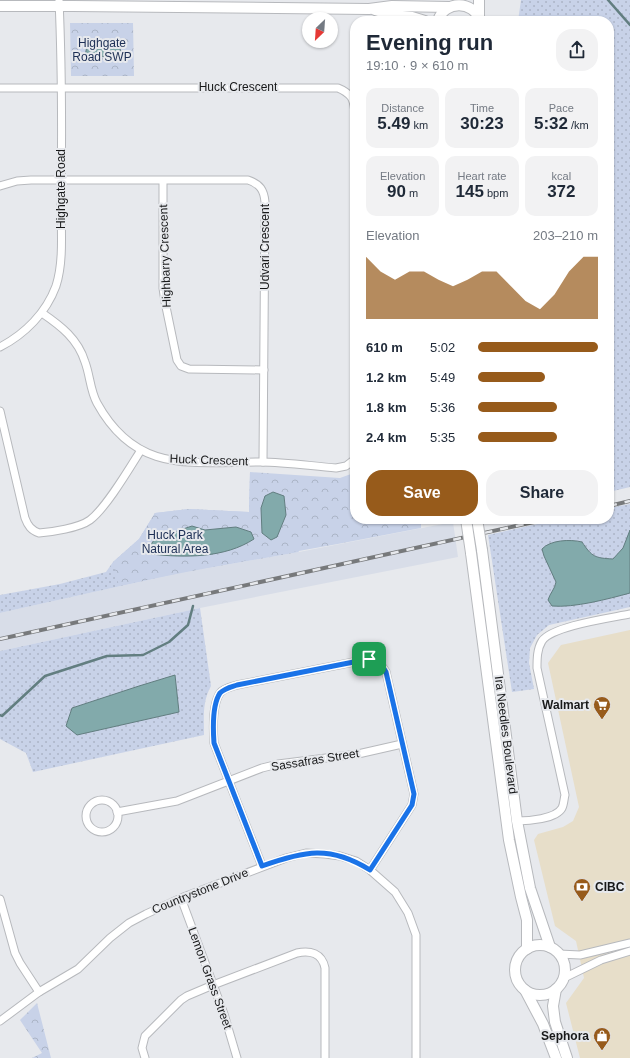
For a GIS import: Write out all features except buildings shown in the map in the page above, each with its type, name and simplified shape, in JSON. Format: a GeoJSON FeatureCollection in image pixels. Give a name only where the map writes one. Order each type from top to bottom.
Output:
{"type":"FeatureCollection","features":[{"type":"Feature","properties":{"kind":"main road"},"geometry":{"type":"LineString","coordinates":[[479,0],[479,16]]}},
{"type":"Feature","properties":{"kind":"main road"},"geometry":{"type":"LineString","coordinates":[[0,6],[59,3],[369,9],[392,6],[452,3],[467,6],[473,10],[477,16]]}},
{"type":"Feature","properties":{"kind":"main road"},"geometry":{"type":"LineString","coordinates":[[439,16],[452,3]]}},
{"type":"Feature","properties":{"kind":"main road"},"geometry":{"type":"LineString","coordinates":[[369,9],[402,16]]}},
{"type":"Feature","properties":{"kind":"main road","name":"Ira Needles Boulevard"},"geometry":{"type":"LineString","coordinates":[[467,524],[509,840],[520,898],[527,920],[527,949]]}},
{"type":"Feature","properties":{"kind":"main road","name":"Ira Needles Boulevard"},"geometry":{"type":"LineString","coordinates":[[478,524],[517,821],[530,888],[550,947]]}},
{"type":"Feature","properties":{"kind":"main road"},"geometry":{"type":"LineString","coordinates":[[525,990],[533,994],[541,995],[549,993],[556,989],[564,978],[565,965],[559,954],[550,947],[543,945],[527,949],[519,958],[516,969],[516,977],[525,990],[543,1024],[556,1058]]}},
{"type":"Feature","properties":{"kind":"main road"},"geometry":{"type":"LineString","coordinates":[[556,989],[553,1006],[555,1022],[567,1058]]}},
{"type":"Feature","properties":{"kind":"street","name":"Highgate Road"},"geometry":{"type":"LineString","coordinates":[[0,347],[16,338],[42,313],[51,298],[56,285],[60,266],[61,87],[59,3]]}},
{"type":"Feature","properties":{"kind":"street","name":"Huck Crescent"},"geometry":{"type":"LineString","coordinates":[[0,88],[338,88],[350,96]]}},
{"type":"Feature","properties":{"kind":"street","name":"Highbarry Crescent"},"geometry":{"type":"LineString","coordinates":[[163,180],[165,302],[177,360],[182,366],[189,369],[264,370]]}},
{"type":"Feature","properties":{"kind":"street","name":"Udvari Crescent"},"geometry":{"type":"LineString","coordinates":[[0,186],[17,181],[248,180],[259,185],[263,189],[265,202],[263,462]]}},
{"type":"Feature","properties":{"kind":"street","name":"Huck Crescent"},"geometry":{"type":"LineString","coordinates":[[42,313],[69,334],[74,340],[85,362],[95,400],[103,414],[112,427],[127,442],[141,450],[155,456],[174,461],[263,462],[342,468],[350,465]]}},
{"type":"Feature","properties":{"kind":"street"},"geometry":{"type":"LineString","coordinates":[[0,411],[25,518],[28,526],[33,531],[39,533],[82,525],[89,520],[107,500],[141,450]]}},
{"type":"Feature","properties":{"kind":"street"},"geometry":{"type":"LineString","coordinates":[[517,821],[531,821],[555,814],[562,808],[565,795],[537,668],[537,656],[542,641],[558,630],[630,614]]}},
{"type":"Feature","properties":{"kind":"street"},"geometry":{"type":"LineString","coordinates":[[262,866],[214,743],[213,730],[215,703],[220,693],[227,688],[237,685],[362,660],[376,660],[382,665],[386,672],[414,794],[412,805],[370,870]]}},
{"type":"Feature","properties":{"kind":"street","name":"Sassafras Street"},"geometry":{"type":"LineString","coordinates":[[117,812],[177,801],[262,768],[278,764],[358,754],[402,744]]}},
{"type":"Feature","properties":{"kind":"street"},"geometry":{"type":"LineString","coordinates":[[99,801],[111,803],[117,812],[116,824],[113,828],[106,831],[97,831],[92,829],[87,821],[87,810],[90,806],[99,801]]}},
{"type":"Feature","properties":{"kind":"street","name":"Countrystone Drive"},"geometry":{"type":"LineString","coordinates":[[0,1021],[39,992],[78,969],[110,938],[146,914],[181,898],[262,866],[306,853],[325,854],[340,856],[356,861],[370,870],[396,892],[408,914],[416,935],[416,1058]]}},
{"type":"Feature","properties":{"kind":"street","name":"Lemon Grass Street"},"geometry":{"type":"LineString","coordinates":[[181,898],[224,1014],[237,1058]]}},
{"type":"Feature","properties":{"kind":"street"},"geometry":{"type":"LineString","coordinates":[[0,899],[15,953],[20,964],[39,992]]}},
{"type":"Feature","properties":{"kind":"street"},"geometry":{"type":"LineString","coordinates":[[559,954],[580,955],[630,943]]}},
{"type":"Feature","properties":{"kind":"street"},"geometry":{"type":"LineString","coordinates":[[144,1058],[142,1048],[143,1042],[149,1032],[181,1000],[213,985],[304,951],[317,954],[322,960],[325,968],[325,1058]]}},
{"type":"Feature","properties":{"kind":"street"},"geometry":{"type":"LineString","coordinates":[[564,978],[600,960],[630,951]]}},
{"type":"Feature","properties":{"kind":"shaded area"},"geometry":{"type":"Polygon","coordinates":[[[94,41],[116,41],[121,51],[117,57],[95,56],[87,61],[84,61],[87,46],[94,41]]]}},
{"type":"Feature","properties":{"kind":"shaded area"},"geometry":{"type":"Polygon","coordinates":[[[273,492],[284,496],[286,515],[277,537],[271,540],[262,533],[261,508],[265,496],[273,492]]]}},
{"type":"Feature","properties":{"kind":"shaded area"},"geometry":{"type":"Polygon","coordinates":[[[443,524],[453,524],[458,557],[200,608],[0,651],[0,613],[179,573],[299,552],[443,524]]]}},
{"type":"Feature","properties":{"kind":"shaded area"},"geometry":{"type":"Polygon","coordinates":[[[192,526],[205,530],[236,527],[251,532],[254,539],[243,545],[218,553],[191,556],[151,554],[150,546],[154,540],[192,526]]]}},
{"type":"Feature","properties":{"kind":"shaded area"},"geometry":{"type":"Polygon","coordinates":[[[630,530],[630,593],[570,606],[552,606],[548,600],[556,582],[542,549],[555,542],[577,541],[582,542],[594,556],[613,559],[623,548],[630,530]]]}},
{"type":"Feature","properties":{"kind":"shaded area"},"geometry":{"type":"Polygon","coordinates":[[[630,630],[630,1058],[580,1058],[566,1003],[584,978],[576,941],[555,926],[534,840],[538,834],[563,827],[573,821],[579,807],[548,663],[561,645],[630,630]]]}},
{"type":"Feature","properties":{"kind":"shaded area"},"geometry":{"type":"Polygon","coordinates":[[[175,675],[179,712],[77,735],[66,726],[72,708],[175,675]]]}},
{"type":"Feature","properties":{"kind":"green space"},"geometry":{"type":"Polygon","coordinates":[[[521,0],[630,0],[630,487],[614,491],[614,16],[519,16],[521,0]]]}},
{"type":"Feature","properties":{"kind":"green space","name":"Highgate Road SWP"},"geometry":{"type":"Polygon","coordinates":[[[70,23],[133,23],[134,76],[71,76],[70,23]]]}},
{"type":"Feature","properties":{"kind":"green space","name":"Huck Park Natural Area"},"geometry":{"type":"Polygon","coordinates":[[[250,472],[299,552],[179,573],[0,613],[0,595],[60,584],[106,572],[113,562],[139,539],[155,513],[189,509],[249,512],[250,472]]]}},
{"type":"Feature","properties":{"kind":"green space","name":"Huck Park Natural Area"},"geometry":{"type":"Polygon","coordinates":[[[250,472],[340,478],[350,474],[350,524],[421,524],[421,528],[194,570],[119,586],[113,562],[139,539],[155,513],[189,509],[249,512],[250,472]]]}},
{"type":"Feature","properties":{"kind":"green space"},"geometry":{"type":"Polygon","coordinates":[[[630,504],[630,607],[549,625],[537,635],[530,648],[529,663],[534,689],[512,692],[488,535],[538,524],[614,524],[614,507],[630,504]]]}},
{"type":"Feature","properties":{"kind":"green space"},"geometry":{"type":"Polygon","coordinates":[[[200,608],[211,686],[205,704],[204,735],[33,772],[26,753],[0,739],[0,651],[200,608]]]}},
{"type":"Feature","properties":{"kind":"green space"},"geometry":{"type":"Polygon","coordinates":[[[37,1003],[51,1058],[32,1058],[42,1053],[20,1020],[37,1003]]]}},
{"type":"Feature","properties":{"kind":"waterway"},"geometry":{"type":"LineString","coordinates":[[608,0],[630,25]]}},
{"type":"Feature","properties":{"kind":"waterway"},"geometry":{"type":"LineString","coordinates":[[0,715],[2,716],[45,676],[107,656],[143,655],[169,642],[188,625],[193,606]]}},
{"type":"Feature","properties":{"kind":"railway"},"geometry":{"type":"LineString","coordinates":[[614,505],[630,501]]}},
{"type":"Feature","properties":{"kind":"railway"},"geometry":{"type":"LineString","coordinates":[[0,639],[525,524]]}},
{"type":"Feature","properties":{"kind":"place","name":"Walmart"},"geometry":{"type":"Point","coordinates":[602,720]}},
{"type":"Feature","properties":{"kind":"place","name":"CIBC"},"geometry":{"type":"Point","coordinates":[582,902]}},
{"type":"Feature","properties":{"kind":"place","name":"Sephora"},"geometry":{"type":"Point","coordinates":[602,1051]}},
{"type":"Feature","properties":{"kind":"route"},"geometry":{"type":"LineString","coordinates":[[369,659],[376,660],[382,665],[386,672],[414,794],[412,805],[370,870],[356,861],[340,856],[306,853],[262,866],[214,743],[213,730],[215,703],[220,693],[227,688],[237,685],[369,659]]}}]}
